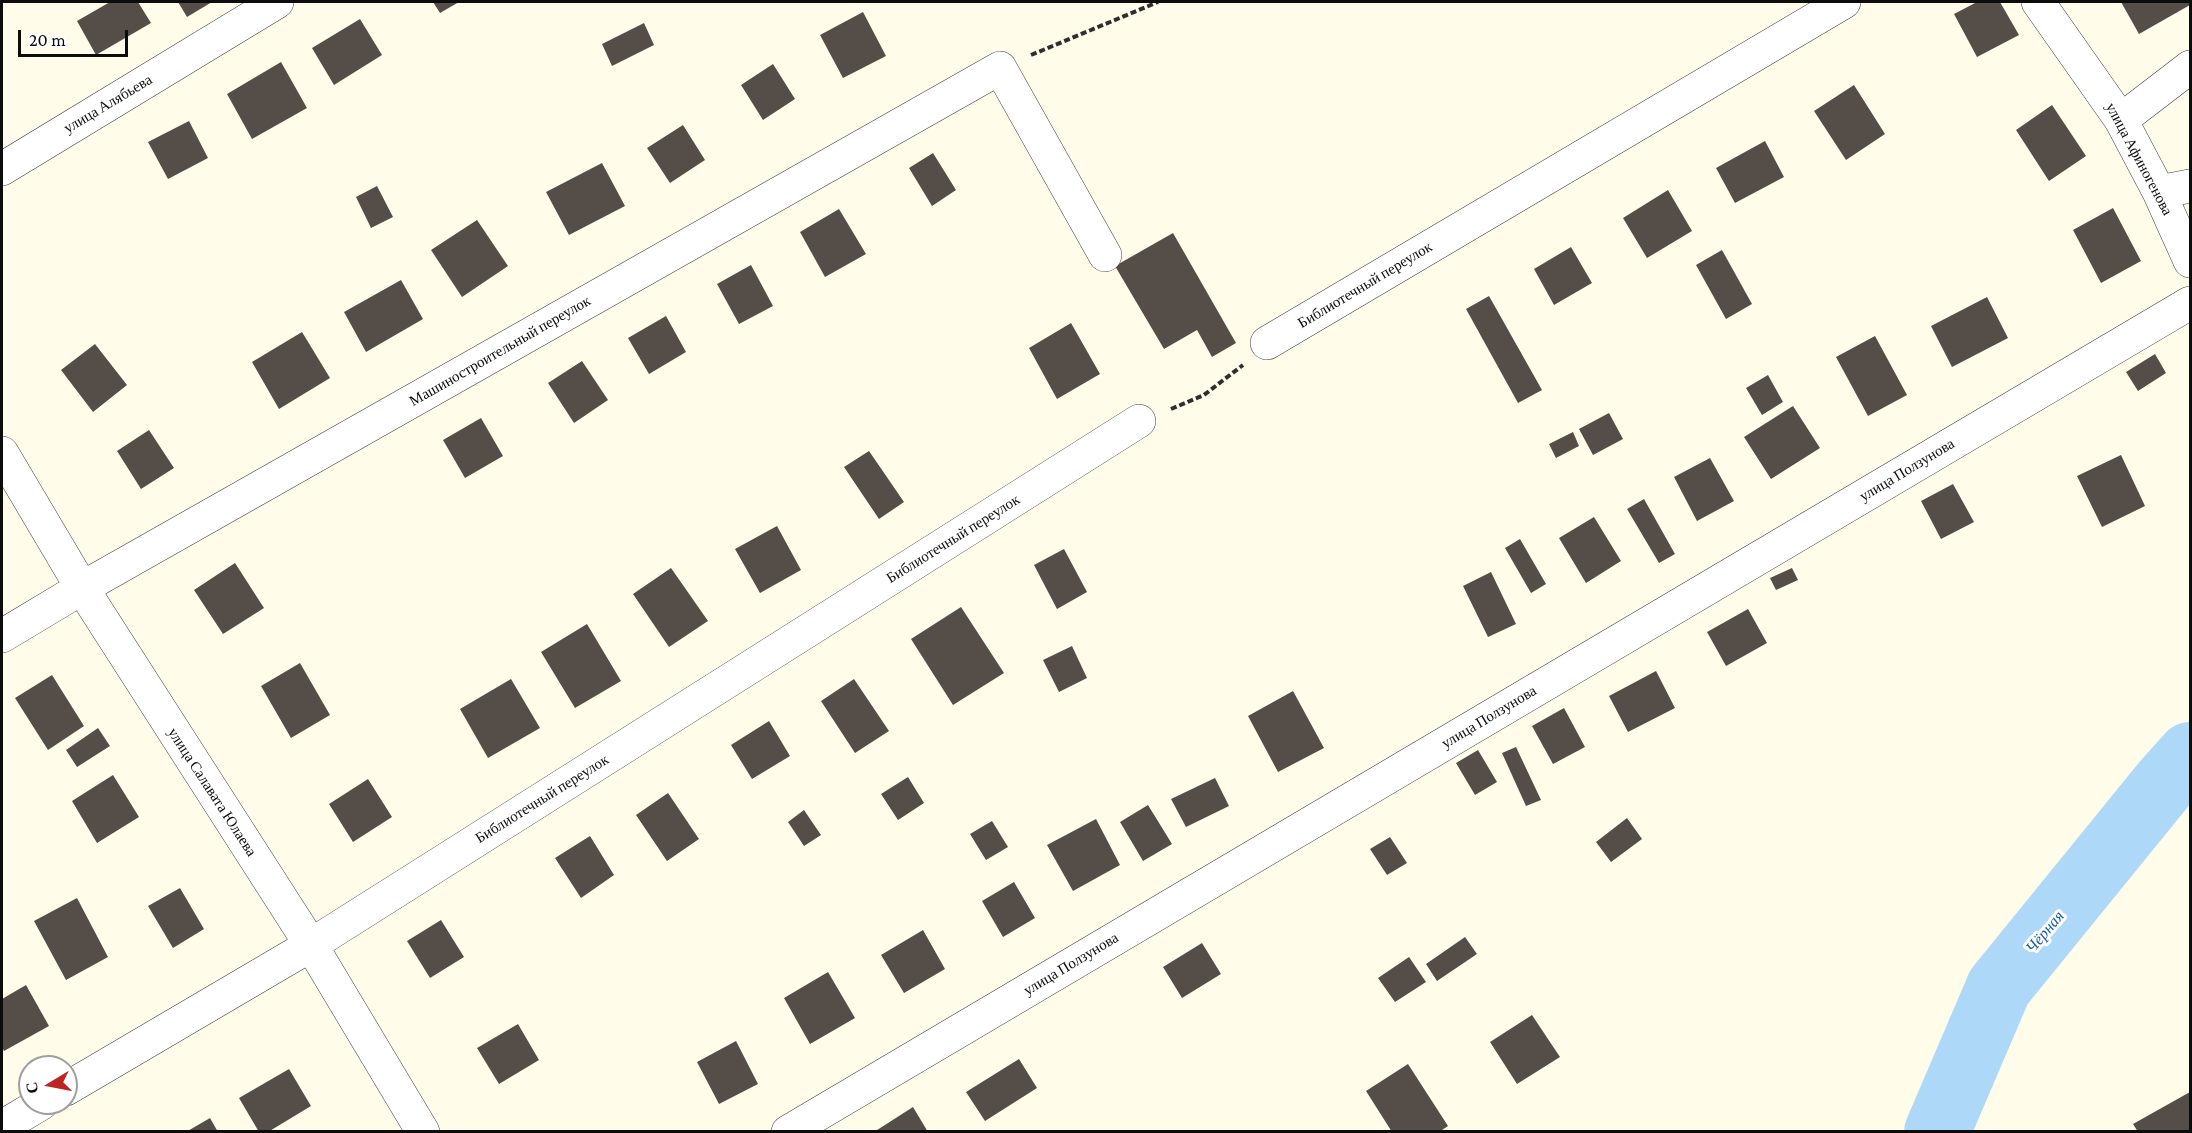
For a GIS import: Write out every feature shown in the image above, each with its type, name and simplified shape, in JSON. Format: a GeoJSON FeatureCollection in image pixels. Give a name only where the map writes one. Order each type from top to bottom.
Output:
{"type":"FeatureCollection","features":[{"type":"Feature","properties":{"kind":"street","name":"улица Алябьева"},"geometry":{"type":"LineString","coordinates":[[2,169],[277,2]]}},
{"type":"Feature","properties":{"kind":"street","name":"Библиотечный переулок"},"geometry":{"type":"LineString","coordinates":[[1267,343],[1844,2]]}},
{"type":"Feature","properties":{"kind":"street","name":"улица Афиногенова"},"geometry":{"type":"LineString","coordinates":[[2038,2],[2121,120],[2159,192],[2190,261]]}},
{"type":"Feature","properties":{"kind":"street"},"geometry":{"type":"LineString","coordinates":[[2121,120],[2190,67]]}},
{"type":"Feature","properties":{"kind":"street"},"geometry":{"type":"LineString","coordinates":[[1000,68],[1105,255]]}},
{"type":"Feature","properties":{"kind":"street","name":"Машиностроительный переулок"},"geometry":{"type":"LineString","coordinates":[[2,636],[82,588],[1000,68]]}},
{"type":"Feature","properties":{"kind":"street"},"geometry":{"type":"LineString","coordinates":[[2159,192],[2190,186]]}},
{"type":"Feature","properties":{"kind":"street","name":"улица Ползунова"},"geometry":{"type":"LineString","coordinates":[[788,1131],[2190,303]]}},
{"type":"Feature","properties":{"kind":"street","name":"Библиотечный переулок"},"geometry":{"type":"LineString","coordinates":[[78,1082],[311,945],[1139,421]]}},
{"type":"Feature","properties":{"kind":"street","name":"улица Салавата Юлаева"},"geometry":{"type":"LineString","coordinates":[[2,453],[82,588],[311,945],[423,1131]]}},
{"type":"Feature","properties":{"kind":"street"},"geometry":{"type":"LineString","coordinates":[[2,1127],[22,1115]]}},
{"type":"Feature","properties":{"kind":"path"},"geometry":{"type":"LineString","coordinates":[[1000,68],[1158,2]]}},
{"type":"Feature","properties":{"kind":"path"},"geometry":{"type":"LineString","coordinates":[[1139,421],[1204,395],[1227,380],[1267,343]]}},
{"type":"Feature","properties":{"kind":"building"},"geometry":{"type":"Polygon","coordinates":[[[110,2],[138,2],[151,23],[96,55],[77,21],[110,2]]]}},
{"type":"Feature","properties":{"kind":"building"},"geometry":{"type":"Polygon","coordinates":[[[178,2],[212,2],[187,17],[178,2]]]}},
{"type":"Feature","properties":{"kind":"building"},"geometry":{"type":"Polygon","coordinates":[[[433,2],[459,2],[440,13],[433,2]]]}},
{"type":"Feature","properties":{"kind":"building"},"geometry":{"type":"Polygon","coordinates":[[[1977,2],[2000,2],[2019,35],[1977,57],[1954,14],[1977,2]]]}},
{"type":"Feature","properties":{"kind":"building"},"geometry":{"type":"Polygon","coordinates":[[[2121,2],[2190,2],[2190,5],[2139,34],[2121,2]]]}},
{"type":"Feature","properties":{"kind":"building"},"geometry":{"type":"Polygon","coordinates":[[[863,12],[886,56],[843,78],[820,35],[863,12]]]}},
{"type":"Feature","properties":{"kind":"building"},"geometry":{"type":"Polygon","coordinates":[[[360,19],[382,55],[334,85],[312,48],[360,19]]]}},
{"type":"Feature","properties":{"kind":"building"},"geometry":{"type":"Polygon","coordinates":[[[644,23],[654,45],[612,66],[602,44],[644,23]]]}},
{"type":"Feature","properties":{"kind":"building"},"geometry":{"type":"Polygon","coordinates":[[[281,62],[307,108],[252,139],[227,94],[281,62]]]}},
{"type":"Feature","properties":{"kind":"building"},"geometry":{"type":"Polygon","coordinates":[[[773,64],[795,99],[763,120],[741,85],[773,64]]]}},
{"type":"Feature","properties":{"kind":"building"},"geometry":{"type":"Polygon","coordinates":[[[1854,85],[1885,134],[1846,160],[1814,111],[1854,85]]]}},
{"type":"Feature","properties":{"kind":"building"},"geometry":{"type":"Polygon","coordinates":[[[2052,105],[2086,156],[2049,181],[2016,130],[2052,105]]]}},
{"type":"Feature","properties":{"kind":"building"},"geometry":{"type":"Polygon","coordinates":[[[189,121],[208,158],[168,179],[148,142],[189,121]]]}},
{"type":"Feature","properties":{"kind":"building"},"geometry":{"type":"Polygon","coordinates":[[[683,125],[705,160],[670,183],[647,148],[683,125]]]}},
{"type":"Feature","properties":{"kind":"building"},"geometry":{"type":"Polygon","coordinates":[[[1765,141],[1784,177],[1735,203],[1716,168],[1765,141]]]}},
{"type":"Feature","properties":{"kind":"building"},"geometry":{"type":"Polygon","coordinates":[[[933,153],[956,190],[932,206],[909,168],[933,153]]]}},
{"type":"Feature","properties":{"kind":"building"},"geometry":{"type":"Polygon","coordinates":[[[602,163],[625,206],[569,235],[546,192],[602,163]]]}},
{"type":"Feature","properties":{"kind":"building"},"geometry":{"type":"Polygon","coordinates":[[[377,186],[393,217],[371,228],[356,197],[377,186]]]}},
{"type":"Feature","properties":{"kind":"building"},"geometry":{"type":"Polygon","coordinates":[[[1668,190],[1692,231],[1647,258],[1623,218],[1668,190]]]}},
{"type":"Feature","properties":{"kind":"building"},"geometry":{"type":"Polygon","coordinates":[[[2113,208],[2141,261],[2101,283],[2073,230],[2113,208]]]}},
{"type":"Feature","properties":{"kind":"building"},"geometry":{"type":"Polygon","coordinates":[[[839,209],[866,254],[825,277],[800,232],[839,209]]]}},
{"type":"Feature","properties":{"kind":"building"},"geometry":{"type":"Polygon","coordinates":[[[477,220],[508,266],[462,297],[431,250],[477,220]]]}},
{"type":"Feature","properties":{"kind":"building"},"geometry":{"type":"Polygon","coordinates":[[[1173,233],[1236,343],[1212,357],[1197,330],[1164,349],[1115,266],[1173,233]]]}},
{"type":"Feature","properties":{"kind":"building"},"geometry":{"type":"Polygon","coordinates":[[[1571,247],[1592,283],[1554,305],[1534,269],[1571,247]]]}},
{"type":"Feature","properties":{"kind":"building"},"geometry":{"type":"Polygon","coordinates":[[[1722,250],[1752,304],[1726,319],[1696,265],[1722,250]]]}},
{"type":"Feature","properties":{"kind":"building"},"geometry":{"type":"Polygon","coordinates":[[[751,265],[773,306],[739,324],[717,284],[751,265]]]}},
{"type":"Feature","properties":{"kind":"building"},"geometry":{"type":"Polygon","coordinates":[[[401,280],[423,319],[366,352],[344,312],[401,280]]]}},
{"type":"Feature","properties":{"kind":"building"},"geometry":{"type":"Polygon","coordinates":[[[1489,296],[1542,390],[1518,403],[1466,309],[1489,296]]]}},
{"type":"Feature","properties":{"kind":"building"},"geometry":{"type":"Polygon","coordinates":[[[1987,297],[2008,338],[1952,367],[1931,326],[1987,297]]]}},
{"type":"Feature","properties":{"kind":"building"},"geometry":{"type":"Polygon","coordinates":[[[666,316],[686,352],[649,374],[628,338],[666,316]]]}},
{"type":"Feature","properties":{"kind":"building"},"geometry":{"type":"Polygon","coordinates":[[[1071,323],[1100,374],[1057,399],[1029,348],[1071,323]]]}},
{"type":"Feature","properties":{"kind":"building"},"geometry":{"type":"Polygon","coordinates":[[[302,332],[330,378],[279,409],[252,362],[302,332]]]}},
{"type":"Feature","properties":{"kind":"building"},"geometry":{"type":"Polygon","coordinates":[[[1875,336],[1907,395],[1868,416],[1836,357],[1875,336]]]}},
{"type":"Feature","properties":{"kind":"building"},"geometry":{"type":"Polygon","coordinates":[[[95,344],[127,385],[93,412],[61,370],[95,344]]]}},
{"type":"Feature","properties":{"kind":"building"},"geometry":{"type":"Polygon","coordinates":[[[2155,354],[2166,373],[2138,391],[2126,372],[2155,354]]]}},
{"type":"Feature","properties":{"kind":"building"},"geometry":{"type":"Polygon","coordinates":[[[582,361],[608,400],[574,423],[548,383],[582,361]]]}},
{"type":"Feature","properties":{"kind":"building"},"geometry":{"type":"Polygon","coordinates":[[[1768,375],[1783,402],[1762,415],[1746,388],[1768,375]]]}},
{"type":"Feature","properties":{"kind":"building"},"geometry":{"type":"Polygon","coordinates":[[[1793,406],[1820,448],[1771,479],[1744,437],[1793,406]]]}},
{"type":"Feature","properties":{"kind":"building"},"geometry":{"type":"Polygon","coordinates":[[[1609,413],[1623,439],[1593,455],[1579,429],[1609,413]]]}},
{"type":"Feature","properties":{"kind":"building"},"geometry":{"type":"Polygon","coordinates":[[[481,418],[503,456],[465,478],[443,440],[481,418]]]}},
{"type":"Feature","properties":{"kind":"building"},"geometry":{"type":"Polygon","coordinates":[[[149,430],[174,468],[141,489],[117,451],[149,430]]]}},
{"type":"Feature","properties":{"kind":"building"},"geometry":{"type":"Polygon","coordinates":[[[1573,432],[1579,446],[1556,458],[1549,444],[1573,432]]]}},
{"type":"Feature","properties":{"kind":"building"},"geometry":{"type":"Polygon","coordinates":[[[869,451],[904,502],[879,519],[844,467],[869,451]]]}},
{"type":"Feature","properties":{"kind":"building"},"geometry":{"type":"Polygon","coordinates":[[[2121,455],[2145,506],[2102,527],[2077,476],[2121,455]]]}},
{"type":"Feature","properties":{"kind":"building"},"geometry":{"type":"Polygon","coordinates":[[[1710,458],[1734,501],[1697,521],[1674,477],[1710,458]]]}},
{"type":"Feature","properties":{"kind":"building"},"geometry":{"type":"Polygon","coordinates":[[[1953,484],[1974,522],[1941,539],[1921,501],[1953,484]]]}},
{"type":"Feature","properties":{"kind":"building"},"geometry":{"type":"Polygon","coordinates":[[[1644,499],[1675,554],[1659,563],[1627,509],[1644,499]]]}},
{"type":"Feature","properties":{"kind":"building"},"geometry":{"type":"Polygon","coordinates":[[[1594,517],[1621,561],[1586,583],[1559,538],[1594,517]]]}},
{"type":"Feature","properties":{"kind":"building"},"geometry":{"type":"Polygon","coordinates":[[[777,526],[801,570],[760,593],[735,549],[777,526]]]}},
{"type":"Feature","properties":{"kind":"building"},"geometry":{"type":"Polygon","coordinates":[[[1520,539],[1546,584],[1531,593],[1505,548],[1520,539]]]}},
{"type":"Feature","properties":{"kind":"building"},"geometry":{"type":"Polygon","coordinates":[[[1064,549],[1087,592],[1057,609],[1034,565],[1064,549]]]}},
{"type":"Feature","properties":{"kind":"building"},"geometry":{"type":"Polygon","coordinates":[[[235,563],[264,608],[223,634],[194,590],[235,563]]]}},
{"type":"Feature","properties":{"kind":"building"},"geometry":{"type":"Polygon","coordinates":[[[671,568],[708,621],[669,647],[633,594],[671,568]]]}},
{"type":"Feature","properties":{"kind":"building"},"geometry":{"type":"Polygon","coordinates":[[[1792,568],[1798,580],[1776,590],[1770,578],[1792,568]]]}},
{"type":"Feature","properties":{"kind":"building"},"geometry":{"type":"Polygon","coordinates":[[[1491,572],[1516,624],[1488,637],[1463,586],[1491,572]]]}},
{"type":"Feature","properties":{"kind":"building"},"geometry":{"type":"Polygon","coordinates":[[[961,607],[1004,673],[953,705],[911,639],[961,607]]]}},
{"type":"Feature","properties":{"kind":"building"},"geometry":{"type":"Polygon","coordinates":[[[1748,609],[1767,643],[1726,666],[1707,632],[1748,609]]]}},
{"type":"Feature","properties":{"kind":"building"},"geometry":{"type":"Polygon","coordinates":[[[587,624],[621,681],[575,708],[541,652],[587,624]]]}},
{"type":"Feature","properties":{"kind":"building"},"geometry":{"type":"Polygon","coordinates":[[[1072,646],[1087,678],[1059,692],[1043,660],[1072,646]]]}},
{"type":"Feature","properties":{"kind":"building"},"geometry":{"type":"Polygon","coordinates":[[[300,663],[330,715],[291,738],[261,686],[300,663]]]}},
{"type":"Feature","properties":{"kind":"building"},"geometry":{"type":"Polygon","coordinates":[[[1656,671],[1675,708],[1628,732],[1609,696],[1656,671]]]}},
{"type":"Feature","properties":{"kind":"building"},"geometry":{"type":"Polygon","coordinates":[[[52,675],[84,726],[48,750],[15,698],[52,675]]]}},
{"type":"Feature","properties":{"kind":"building"},"geometry":{"type":"Polygon","coordinates":[[[511,679],[540,728],[488,758],[460,709],[511,679]]]}},
{"type":"Feature","properties":{"kind":"building"},"geometry":{"type":"Polygon","coordinates":[[[854,679],[889,731],[855,753],[821,701],[854,679]]]}},
{"type":"Feature","properties":{"kind":"building"},"geometry":{"type":"Polygon","coordinates":[[[1293,691],[1324,748],[1278,772],[1248,716],[1293,691]]]}},
{"type":"Feature","properties":{"kind":"building"},"geometry":{"type":"Polygon","coordinates":[[[1564,708],[1585,747],[1553,764],[1532,726],[1564,708]]]}},
{"type":"Feature","properties":{"kind":"building"},"geometry":{"type":"Polygon","coordinates":[[[769,721],[790,756],[752,779],[731,745],[769,721]]]}},
{"type":"Feature","properties":{"kind":"building"},"geometry":{"type":"Polygon","coordinates":[[[98,728],[110,746],[77,767],[66,750],[98,728]]]}},
{"type":"Feature","properties":{"kind":"building"},"geometry":{"type":"Polygon","coordinates":[[[1516,747],[1541,800],[1526,806],[1502,753],[1516,747]]]}},
{"type":"Feature","properties":{"kind":"building"},"geometry":{"type":"Polygon","coordinates":[[[1478,750],[1497,782],[1475,795],[1456,763],[1478,750]]]}},
{"type":"Feature","properties":{"kind":"building"},"geometry":{"type":"Polygon","coordinates":[[[113,775],[139,817],[97,843],[72,801],[113,775]]]}},
{"type":"Feature","properties":{"kind":"building"},"geometry":{"type":"Polygon","coordinates":[[[908,777],[924,803],[898,820],[881,794],[908,777]]]}},
{"type":"Feature","properties":{"kind":"building"},"geometry":{"type":"Polygon","coordinates":[[[1215,778],[1229,806],[1186,827],[1171,799],[1215,778]]]}},
{"type":"Feature","properties":{"kind":"building"},"geometry":{"type":"Polygon","coordinates":[[[368,779],[392,817],[353,842],[329,804],[368,779]]]}},
{"type":"Feature","properties":{"kind":"building"},"geometry":{"type":"Polygon","coordinates":[[[668,793],[699,839],[667,861],[636,815],[668,793]]]}},
{"type":"Feature","properties":{"kind":"building"},"geometry":{"type":"Polygon","coordinates":[[[1148,805],[1172,844],[1143,861],[1120,822],[1148,805]]]}},
{"type":"Feature","properties":{"kind":"building"},"geometry":{"type":"Polygon","coordinates":[[[804,810],[821,835],[804,846],[788,822],[804,810]]]}},
{"type":"Feature","properties":{"kind":"building"},"geometry":{"type":"Polygon","coordinates":[[[1627,818],[1642,839],[1611,862],[1596,842],[1627,818]]]}},
{"type":"Feature","properties":{"kind":"building"},"geometry":{"type":"Polygon","coordinates":[[[1096,819],[1120,865],[1073,891],[1047,845],[1096,819]]]}},
{"type":"Feature","properties":{"kind":"building"},"geometry":{"type":"Polygon","coordinates":[[[992,821],[1008,847],[986,860],[970,834],[992,821]]]}},
{"type":"Feature","properties":{"kind":"building"},"geometry":{"type":"Polygon","coordinates":[[[590,836],[614,875],[581,898],[555,858],[590,836]]]}},
{"type":"Feature","properties":{"kind":"building"},"geometry":{"type":"Polygon","coordinates":[[[1390,837],[1407,863],[1387,875],[1370,849],[1390,837]]]}},
{"type":"Feature","properties":{"kind":"building"},"geometry":{"type":"Polygon","coordinates":[[[1014,882],[1035,918],[1003,937],[982,901],[1014,882]]]}},
{"type":"Feature","properties":{"kind":"building"},"geometry":{"type":"Polygon","coordinates":[[[180,888],[204,929],[173,948],[148,906],[180,888]]]}},
{"type":"Feature","properties":{"kind":"building"},"geometry":{"type":"Polygon","coordinates":[[[77,898],[108,957],[66,980],[34,921],[77,898]]]}},
{"type":"Feature","properties":{"kind":"building"},"geometry":{"type":"Polygon","coordinates":[[[441,920],[464,957],[430,978],[407,941],[441,920]]]}},
{"type":"Feature","properties":{"kind":"building"},"geometry":{"type":"Polygon","coordinates":[[[923,930],[945,969],[904,993],[881,955],[923,930]]]}},
{"type":"Feature","properties":{"kind":"building"},"geometry":{"type":"Polygon","coordinates":[[[1465,937],[1477,954],[1437,981],[1426,964],[1465,937]]]}},
{"type":"Feature","properties":{"kind":"building"},"geometry":{"type":"Polygon","coordinates":[[[1202,943],[1221,974],[1182,998],[1163,967],[1202,943]]]}},
{"type":"Feature","properties":{"kind":"building"},"geometry":{"type":"Polygon","coordinates":[[[1409,957],[1426,982],[1395,1002],[1378,978],[1409,957]]]}},
{"type":"Feature","properties":{"kind":"building"},"geometry":{"type":"Polygon","coordinates":[[[828,972],[855,1018],[810,1044],[784,998],[828,972]]]}},
{"type":"Feature","properties":{"kind":"building"},"geometry":{"type":"Polygon","coordinates":[[[26,985],[49,1026],[4,1051],[2,1047],[2,999],[26,985]]]}},
{"type":"Feature","properties":{"kind":"building"},"geometry":{"type":"Polygon","coordinates":[[[1532,1015],[1560,1057],[1517,1084],[1490,1042],[1532,1015]]]}},
{"type":"Feature","properties":{"kind":"building"},"geometry":{"type":"Polygon","coordinates":[[[518,1024],[539,1060],[499,1084],[477,1048],[518,1024]]]}},
{"type":"Feature","properties":{"kind":"building"},"geometry":{"type":"Polygon","coordinates":[[[736,1041],[758,1084],[719,1104],[697,1062],[736,1041]]]}},
{"type":"Feature","properties":{"kind":"building"},"geometry":{"type":"Polygon","coordinates":[[[1019,1059],[1037,1088],[985,1121],[966,1092],[1019,1059]]]}},
{"type":"Feature","properties":{"kind":"building"},"geometry":{"type":"Polygon","coordinates":[[[1408,1064],[1448,1126],[1439,1132],[1392,1132],[1366,1091],[1408,1064]]]}},
{"type":"Feature","properties":{"kind":"building"},"geometry":{"type":"Polygon","coordinates":[[[289,1069],[311,1106],[268,1132],[259,1132],[239,1098],[289,1069]]]}},
{"type":"Feature","properties":{"kind":"building"},"geometry":{"type":"Polygon","coordinates":[[[2190,1092],[2190,1132],[2138,1132],[2133,1124],[2190,1092]]]}},
{"type":"Feature","properties":{"kind":"building"},"geometry":{"type":"Polygon","coordinates":[[[913,1107],[928,1132],[874,1132],[913,1107]]]}},
{"type":"Feature","properties":{"kind":"building"},"geometry":{"type":"Polygon","coordinates":[[[210,1118],[218,1132],[186,1132],[210,1118]]]}},
{"type":"Feature","properties":{"kind":"waterway","name":"Чёрная"},"geometry":{"type":"LineString","coordinates":[[1937,1132],[1999,987],[2190,755]]}}]}
